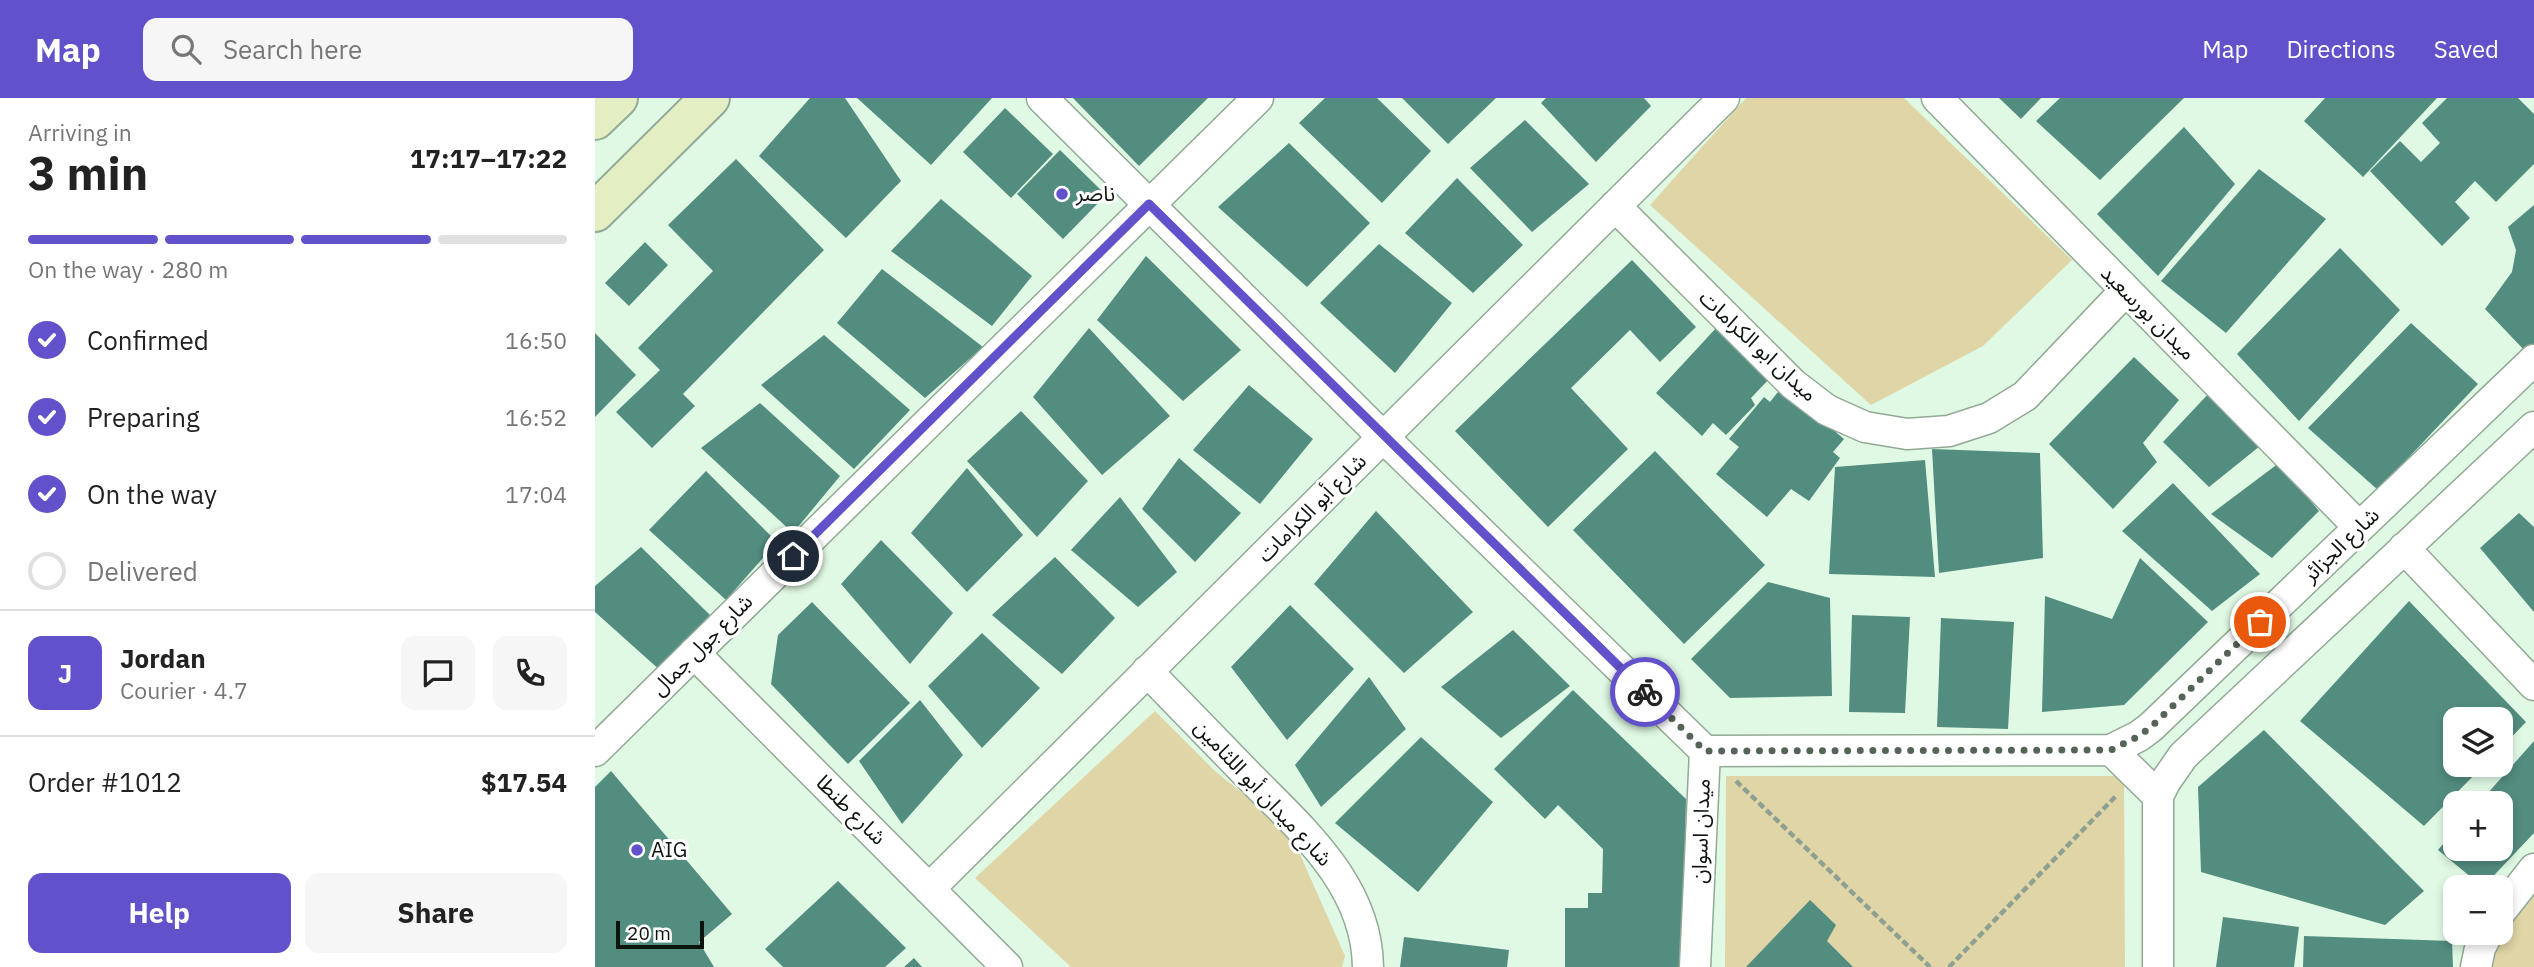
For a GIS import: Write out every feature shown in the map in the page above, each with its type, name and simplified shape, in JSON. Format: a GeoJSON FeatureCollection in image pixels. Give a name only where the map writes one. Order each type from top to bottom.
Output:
{"type":"FeatureCollection","features":[{"type":"Feature","properties":{"kind":"main road"},"geometry":{"type":"LineString","coordinates":[[595,120],[618,98]]}},
{"type":"Feature","properties":{"kind":"main road"},"geometry":{"type":"LineString","coordinates":[[595,212],[710,98]]}},
{"type":"Feature","properties":{"kind":"street"},"geometry":{"type":"LineString","coordinates":[[1042,98],[1383,437],[1705,751]]}},
{"type":"Feature","properties":{"kind":"street","name":"شارع جول جمال"},"geometry":{"type":"LineString","coordinates":[[595,751],[1258,98]]}},
{"type":"Feature","properties":{"kind":"street","name":"شارع أبو الكرامات"},"geometry":{"type":"LineString","coordinates":[[929,888],[1724,98]]}},
{"type":"Feature","properties":{"kind":"street","name":"ميدان بورسعيد"},"geometry":{"type":"LineString","coordinates":[[1937,98],[2359,527]]}},
{"type":"Feature","properties":{"kind":"street","name":"ميدان ابو الكرامات"},"geometry":{"type":"LineString","coordinates":[[1615,206],[1793,384],[1826,410],[1865,427],[1907,434],[1949,431],[1969,425],[1989,418],[2025,396],[2126,290]]}},
{"type":"Feature","properties":{"kind":"street","name":"شارع الجزائر"},"geometry":{"type":"LineString","coordinates":[[2111,750],[2151,727],[2534,360]]}},
{"type":"Feature","properties":{"kind":"street"},"geometry":{"type":"LineString","coordinates":[[2158,967],[2158,796],[2169,775],[2183,756],[2534,427]]}},
{"type":"Feature","properties":{"kind":"street"},"geometry":{"type":"LineString","coordinates":[[2404,548],[2534,685]]}},
{"type":"Feature","properties":{"kind":"street","name":"شارع طنطا"},"geometry":{"type":"LineString","coordinates":[[694,653],[1007,967]]}},
{"type":"Feature","properties":{"kind":"street","name":"شارع ميدان أبو اللثامين"},"geometry":{"type":"LineString","coordinates":[[1147,671],[1322,850],[1351,897],[1367,950],[1367,967]]}},
{"type":"Feature","properties":{"kind":"street"},"geometry":{"type":"LineString","coordinates":[[2111,750],[2158,796]]}},
{"type":"Feature","properties":{"kind":"street","name":"ميدان اسوان"},"geometry":{"type":"LineString","coordinates":[[1696,967],[1705,751],[2111,750]]}},
{"type":"Feature","properties":{"kind":"street"},"geometry":{"type":"LineString","coordinates":[[2513,896],[2534,869]]}},
{"type":"Feature","properties":{"kind":"street"},"geometry":{"type":"LineString","coordinates":[[2476,967],[2482,945]]}},
{"type":"Feature","properties":{"kind":"path"},"geometry":{"type":"LineString","coordinates":[[1705,751],[1930,967]]}},
{"type":"Feature","properties":{"kind":"path"},"geometry":{"type":"LineString","coordinates":[[1949,967],[2137,775]]}},
{"type":"Feature","properties":{"kind":"shaded area"},"geometry":{"type":"Polygon","coordinates":[[[1746,98],[1904,98],[2072,260],[1983,346],[1871,405],[1650,205],[1746,98]]]}},
{"type":"Feature","properties":{"kind":"shaded area"},"geometry":{"type":"Polygon","coordinates":[[[1155,711],[1215,771],[1290,832],[1345,956],[1342,967],[1071,967],[975,878],[1155,711]]]}},
{"type":"Feature","properties":{"kind":"shaded area"},"geometry":{"type":"Polygon","coordinates":[[[1726,776],[2124,776],[2125,967],[1725,967],[1726,776]]]}},
{"type":"Feature","properties":{"kind":"shaded area"},"geometry":{"type":"Polygon","coordinates":[[[2534,894],[2534,967],[2493,967],[2493,945],[2513,945],[2513,916],[2534,894]]]}},
{"type":"Feature","properties":{"kind":"building"},"geometry":{"type":"Polygon","coordinates":[[[810,98],[845,98],[901,181],[846,238],[759,156],[810,98]]]}},
{"type":"Feature","properties":{"kind":"building"},"geometry":{"type":"Polygon","coordinates":[[[857,98],[992,98],[931,165],[857,98]]]}},
{"type":"Feature","properties":{"kind":"building"},"geometry":{"type":"Polygon","coordinates":[[[1073,98],[1208,98],[1139,166],[1073,98]]]}},
{"type":"Feature","properties":{"kind":"building"},"geometry":{"type":"Polygon","coordinates":[[[1325,98],[1377,98],[1431,151],[1382,203],[1299,123],[1325,98]]]}},
{"type":"Feature","properties":{"kind":"building"},"geometry":{"type":"Polygon","coordinates":[[[1402,98],[1496,98],[1448,144],[1402,98]]]}},
{"type":"Feature","properties":{"kind":"building"},"geometry":{"type":"Polygon","coordinates":[[[1546,98],[1644,98],[1651,106],[1596,162],[1541,103],[1546,98]]]}},
{"type":"Feature","properties":{"kind":"building"},"geometry":{"type":"Polygon","coordinates":[[[1999,98],[2041,98],[2021,119],[1999,98]]]}},
{"type":"Feature","properties":{"kind":"building"},"geometry":{"type":"Polygon","coordinates":[[[2060,98],[2184,98],[2100,180],[2036,121],[2060,98]]]}},
{"type":"Feature","properties":{"kind":"building"},"geometry":{"type":"Polygon","coordinates":[[[2325,98],[2437,98],[2363,177],[2304,121],[2325,98]]]}},
{"type":"Feature","properties":{"kind":"building"},"geometry":{"type":"Polygon","coordinates":[[[2447,98],[2518,98],[2534,114],[2534,164],[2496,202],[2475,181],[2455,202],[2470,218],[2442,246],[2370,171],[2400,141],[2421,162],[2440,143],[2422,123],[2447,98]]]}},
{"type":"Feature","properties":{"kind":"building"},"geometry":{"type":"Polygon","coordinates":[[[1005,108],[1053,154],[1011,198],[963,152],[1005,108]]]}},
{"type":"Feature","properties":{"kind":"building"},"geometry":{"type":"Polygon","coordinates":[[[1525,120],[1589,184],[1532,232],[1470,168],[1525,120]]]}},
{"type":"Feature","properties":{"kind":"building"},"geometry":{"type":"Polygon","coordinates":[[[2184,127],[2235,184],[2158,276],[2097,214],[2184,127]]]}},
{"type":"Feature","properties":{"kind":"building"},"geometry":{"type":"Polygon","coordinates":[[[1289,143],[1370,223],[1307,287],[1218,207],[1289,143]]]}},
{"type":"Feature","properties":{"kind":"building","name":"ناصر"},"geometry":{"type":"Polygon","coordinates":[[[1060,150],[1106,195],[1063,239],[1017,194],[1060,150]]]}},
{"type":"Feature","properties":{"kind":"building"},"geometry":{"type":"Polygon","coordinates":[[[736,159],[824,250],[683,394],[695,406],[652,448],[616,412],[660,370],[638,348],[713,271],[668,225],[736,159]]]}},
{"type":"Feature","properties":{"kind":"building"},"geometry":{"type":"Polygon","coordinates":[[[2259,169],[2326,219],[2226,333],[2161,281],[2259,169]]]}},
{"type":"Feature","properties":{"kind":"building"},"geometry":{"type":"Polygon","coordinates":[[[1457,178],[1523,245],[1473,293],[1405,233],[1457,178]]]}},
{"type":"Feature","properties":{"kind":"building"},"geometry":{"type":"Polygon","coordinates":[[[941,199],[1032,276],[992,326],[891,251],[941,199]]]}},
{"type":"Feature","properties":{"kind":"building"},"geometry":{"type":"Polygon","coordinates":[[[2534,205],[2534,345],[2527,353],[2485,309],[2512,272],[2516,250],[2508,227],[2534,205]]]}},
{"type":"Feature","properties":{"kind":"building"},"geometry":{"type":"Polygon","coordinates":[[[645,242],[668,265],[629,306],[605,283],[645,242]]]}},
{"type":"Feature","properties":{"kind":"building"},"geometry":{"type":"Polygon","coordinates":[[[1379,244],[1452,303],[1395,373],[1320,303],[1379,244]]]}},
{"type":"Feature","properties":{"kind":"building"},"geometry":{"type":"Polygon","coordinates":[[[2340,248],[2400,310],[2299,421],[2237,354],[2340,248]]]}},
{"type":"Feature","properties":{"kind":"building"},"geometry":{"type":"Polygon","coordinates":[[[1146,256],[1241,350],[1183,401],[1097,320],[1146,256]]]}},
{"type":"Feature","properties":{"kind":"building"},"geometry":{"type":"Polygon","coordinates":[[[1632,260],[1696,327],[1660,362],[1630,330],[1571,388],[1628,449],[1548,527],[1455,431],[1632,260]]]}},
{"type":"Feature","properties":{"kind":"building"},"geometry":{"type":"Polygon","coordinates":[[[882,269],[983,347],[925,398],[837,323],[882,269]]]}},
{"type":"Feature","properties":{"kind":"building"},"geometry":{"type":"Polygon","coordinates":[[[2411,323],[2478,384],[2378,490],[2308,428],[2411,323]]]}},
{"type":"Feature","properties":{"kind":"building"},"geometry":{"type":"Polygon","coordinates":[[[1717,327],[1771,377],[1751,398],[1755,405],[1726,435],[1713,423],[1702,436],[1656,393],[1717,327]]]}},
{"type":"Feature","properties":{"kind":"building"},"geometry":{"type":"Polygon","coordinates":[[[1089,328],[1170,416],[1102,475],[1033,397],[1089,328]]]}},
{"type":"Feature","properties":{"kind":"building"},"geometry":{"type":"Polygon","coordinates":[[[595,333],[636,375],[595,417],[595,333]]]}},
{"type":"Feature","properties":{"kind":"building"},"geometry":{"type":"Polygon","coordinates":[[[824,335],[910,410],[854,469],[761,385],[824,335]]]}},
{"type":"Feature","properties":{"kind":"building"},"geometry":{"type":"Polygon","coordinates":[[[2134,357],[2179,400],[2143,443],[2157,462],[2113,509],[2049,444],[2134,357]]]}},
{"type":"Feature","properties":{"kind":"building"},"geometry":{"type":"Polygon","coordinates":[[[1249,385],[1313,439],[1260,504],[1193,450],[1249,385]]]}},
{"type":"Feature","properties":{"kind":"building"},"geometry":{"type":"Polygon","coordinates":[[[1782,387],[1844,439],[1833,452],[1840,458],[1809,501],[1791,489],[1767,517],[1716,474],[1739,447],[1729,439],[1764,397],[1770,402],[1782,387]]]}},
{"type":"Feature","properties":{"kind":"building"},"geometry":{"type":"Polygon","coordinates":[[[2212,390],[2260,446],[2209,487],[2163,442],[2212,390]]]}},
{"type":"Feature","properties":{"kind":"building"},"geometry":{"type":"Polygon","coordinates":[[[760,403],[840,476],[793,533],[701,448],[760,403]]]}},
{"type":"Feature","properties":{"kind":"building"},"geometry":{"type":"Polygon","coordinates":[[[1021,411],[1088,481],[1037,537],[967,461],[1021,411]]]}},
{"type":"Feature","properties":{"kind":"building"},"geometry":{"type":"Polygon","coordinates":[[[1932,449],[2040,453],[2043,558],[1939,573],[1932,449]]]}},
{"type":"Feature","properties":{"kind":"building"},"geometry":{"type":"Polygon","coordinates":[[[1655,451],[1765,565],[1684,644],[1573,530],[1655,451]]]}},
{"type":"Feature","properties":{"kind":"building"},"geometry":{"type":"Polygon","coordinates":[[[1179,458],[1241,513],[1195,562],[1142,509],[1179,458]]]}},
{"type":"Feature","properties":{"kind":"building"},"geometry":{"type":"Polygon","coordinates":[[[1925,460],[1935,577],[1829,574],[1835,467],[1925,460]]]}},
{"type":"Feature","properties":{"kind":"building"},"geometry":{"type":"Polygon","coordinates":[[[2279,463],[2319,511],[2272,558],[2211,514],[2279,463]]]}},
{"type":"Feature","properties":{"kind":"building"},"geometry":{"type":"Polygon","coordinates":[[[967,468],[1023,535],[967,592],[911,533],[967,468]]]}},
{"type":"Feature","properties":{"kind":"building"},"geometry":{"type":"Polygon","coordinates":[[[706,471],[777,542],[726,600],[649,530],[706,471]]]}},
{"type":"Feature","properties":{"kind":"building"},"geometry":{"type":"Polygon","coordinates":[[[2173,483],[2260,574],[2212,611],[2122,531],[2173,483]]]}},
{"type":"Feature","properties":{"kind":"building"},"geometry":{"type":"Polygon","coordinates":[[[1120,497],[1177,572],[1138,607],[1071,550],[1120,497]]]}},
{"type":"Feature","properties":{"kind":"building"},"geometry":{"type":"Polygon","coordinates":[[[1376,511],[1473,612],[1404,673],[1314,584],[1376,511]]]}},
{"type":"Feature","properties":{"kind":"building"},"geometry":{"type":"Polygon","coordinates":[[[2519,513],[2534,527],[2534,612],[2480,548],[2519,513]]]}},
{"type":"Feature","properties":{"kind":"building"},"geometry":{"type":"Polygon","coordinates":[[[881,540],[953,613],[910,664],[841,584],[881,540]]]}},
{"type":"Feature","properties":{"kind":"building"},"geometry":{"type":"Polygon","coordinates":[[[641,547],[713,618],[662,672],[595,612],[595,586],[641,547]]]}},
{"type":"Feature","properties":{"kind":"building"},"geometry":{"type":"Polygon","coordinates":[[[1055,557],[1115,618],[1062,674],[992,615],[1055,557]]]}},
{"type":"Feature","properties":{"kind":"building"},"geometry":{"type":"Polygon","coordinates":[[[2140,558],[2208,622],[2124,705],[2042,712],[2045,596],[2112,619],[2140,558]]]}},
{"type":"Feature","properties":{"kind":"building"},"geometry":{"type":"Polygon","coordinates":[[[1768,582],[1830,598],[1832,696],[1730,698],[1691,659],[1768,582]]]}},
{"type":"Feature","properties":{"kind":"building"},"geometry":{"type":"Polygon","coordinates":[[[2409,601],[2511,707],[2443,707],[2443,777],[2472,777],[2458,791],[2443,791],[2443,807],[2424,826],[2300,721],[2409,601]]]}},
{"type":"Feature","properties":{"kind":"building"},"geometry":{"type":"Polygon","coordinates":[[[812,602],[910,703],[848,764],[771,684],[778,635],[812,602]]]}},
{"type":"Feature","properties":{"kind":"building"},"geometry":{"type":"Polygon","coordinates":[[[1290,605],[1354,669],[1287,740],[1231,667],[1290,605]]]}},
{"type":"Feature","properties":{"kind":"building"},"geometry":{"type":"Polygon","coordinates":[[[1852,615],[1910,617],[1905,713],[1849,712],[1852,615]]]}},
{"type":"Feature","properties":{"kind":"building"},"geometry":{"type":"Polygon","coordinates":[[[1941,618],[2014,622],[2008,729],[1937,727],[1941,618]]]}},
{"type":"Feature","properties":{"kind":"building"},"geometry":{"type":"Polygon","coordinates":[[[1513,630],[1570,686],[1501,738],[1441,687],[1513,630]]]}},
{"type":"Feature","properties":{"kind":"building"},"geometry":{"type":"Polygon","coordinates":[[[982,633],[1040,688],[982,748],[928,686],[982,633]]]}},
{"type":"Feature","properties":{"kind":"building"},"geometry":{"type":"Polygon","coordinates":[[[1369,677],[1406,729],[1321,807],[1295,765],[1369,677]]]}},
{"type":"Feature","properties":{"kind":"building"},"geometry":{"type":"Polygon","coordinates":[[[1573,690],[1686,799],[1683,967],[1565,967],[1565,908],[1588,908],[1588,893],[1602,893],[1603,849],[1558,805],[1545,819],[1494,769],[1573,690]]]}},
{"type":"Feature","properties":{"kind":"building"},"geometry":{"type":"Polygon","coordinates":[[[920,700],[963,755],[902,824],[859,761],[920,700]]]}},
{"type":"Feature","properties":{"kind":"building"},"geometry":{"type":"Polygon","coordinates":[[[2513,709],[2526,722],[2513,736],[2513,709]]]}},
{"type":"Feature","properties":{"kind":"building"},"geometry":{"type":"Polygon","coordinates":[[[2264,730],[2424,891],[2385,925],[2201,872],[2198,787],[2264,730]]]}},
{"type":"Feature","properties":{"kind":"building"},"geometry":{"type":"Polygon","coordinates":[[[1421,737],[1493,802],[1418,892],[1335,823],[1421,737]]]}},
{"type":"Feature","properties":{"kind":"building"},"geometry":{"type":"Polygon","coordinates":[[[2534,741],[2534,833],[2513,855],[2513,791],[2490,791],[2502,777],[2513,777],[2513,765],[2534,741]]]}},
{"type":"Feature","properties":{"kind":"building","name":"AIG"},"geometry":{"type":"Polygon","coordinates":[[[611,771],[732,914],[699,942],[714,967],[595,967],[595,787],[611,771]]]}},
{"type":"Feature","properties":{"kind":"building"},"geometry":{"type":"Polygon","coordinates":[[[2451,861],[2508,861],[2494,875],[2468,875],[2451,861]]]}},
{"type":"Feature","properties":{"kind":"building"},"geometry":{"type":"Polygon","coordinates":[[[838,881],[906,948],[885,967],[783,967],[765,949],[838,881]]]}},
{"type":"Feature","properties":{"kind":"building"},"geometry":{"type":"Polygon","coordinates":[[[1810,900],[1836,925],[1827,941],[1853,967],[1746,967],[1810,900]]]}},
{"type":"Feature","properties":{"kind":"building"},"geometry":{"type":"Polygon","coordinates":[[[2223,917],[2299,927],[2294,967],[2216,967],[2223,917]]]}},
{"type":"Feature","properties":{"kind":"building"},"geometry":{"type":"Polygon","coordinates":[[[2304,936],[2443,941],[2443,945],[2452,945],[2453,967],[2303,967],[2304,936]]]}},
{"type":"Feature","properties":{"kind":"building"},"geometry":{"type":"Polygon","coordinates":[[[1404,937],[1509,950],[1507,967],[1400,967],[1404,937]]]}},
{"type":"Feature","properties":{"kind":"building"},"geometry":{"type":"Polygon","coordinates":[[[914,958],[922,967],[904,967],[914,958]]]}},
{"type":"Feature","properties":{"kind":"way so far"},"geometry":{"type":"LineString","coordinates":[[1645,692],[1705,751],[2111,750],[2151,727],[2260,622]]}},
{"type":"Feature","properties":{"kind":"place","name":"ناصر"},"geometry":{"type":"Point","coordinates":[1062,194]}},
{"type":"Feature","properties":{"kind":"place","name":"AIG"},"geometry":{"type":"Point","coordinates":[637,850]}},
{"type":"Feature","properties":{"kind":"route"},"geometry":{"type":"LineString","coordinates":[[793,556],[1149,204],[1645,692]]}}]}
